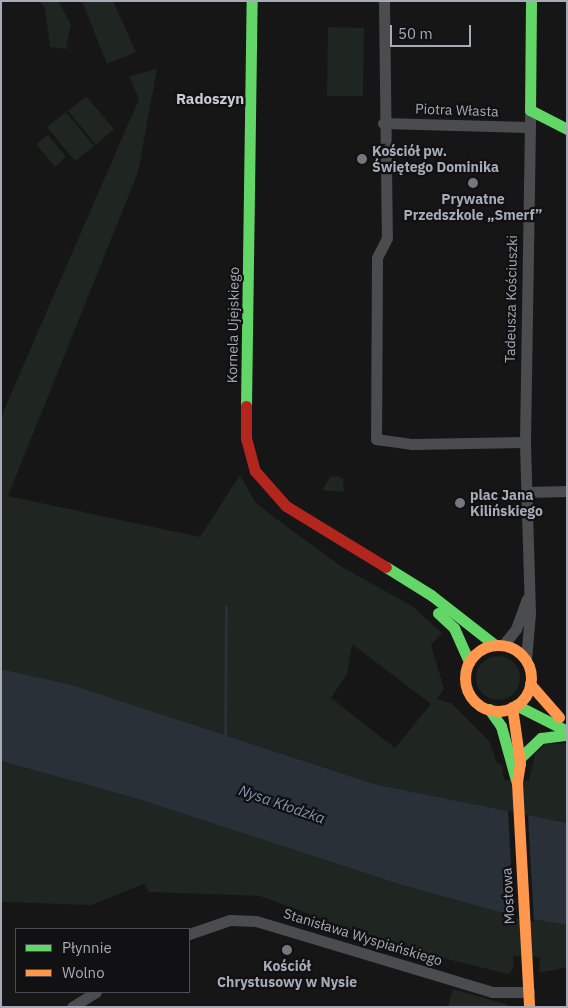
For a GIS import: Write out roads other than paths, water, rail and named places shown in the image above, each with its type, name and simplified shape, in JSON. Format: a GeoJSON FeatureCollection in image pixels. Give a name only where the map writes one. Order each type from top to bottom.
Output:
{"type":"FeatureCollection","features":[{"type":"Feature","properties":{"kind":"main road","name":"Kornela Ujejskiego"},"geometry":{"type":"LineString","coordinates":[[252,1],[248,449],[260,480],[274,496],[395,575],[431,595],[499,645]]}},
{"type":"Feature","properties":{"kind":"main road","name":"Tadeusza Kościuszki"},"geometry":{"type":"LineString","coordinates":[[530,110],[531,1]]}},
{"type":"Feature","properties":{"kind":"main road"},"geometry":{"type":"LineString","coordinates":[[530,110],[567,129]]}},
{"type":"Feature","properties":{"kind":"main road","name":"Kornela Ujejskiego"},"geometry":{"type":"LineString","coordinates":[[395,575],[454,628],[469,662]]}},
{"type":"Feature","properties":{"kind":"main road"},"geometry":{"type":"LineString","coordinates":[[567,723],[530,684],[526,660],[499,645],[483,649],[469,662],[467,688],[489,709],[514,706],[567,731]]}},
{"type":"Feature","properties":{"kind":"main road"},"geometry":{"type":"LineString","coordinates":[[514,706],[530,684]]}},
{"type":"Feature","properties":{"kind":"main road","name":"Mostowa"},"geometry":{"type":"LineString","coordinates":[[514,706],[520,758],[516,775]]}},
{"type":"Feature","properties":{"kind":"main road","name":"Mostowa"},"geometry":{"type":"LineString","coordinates":[[489,709],[501,726],[516,775],[529,1007]]}},
{"type":"Feature","properties":{"kind":"main road"},"geometry":{"type":"LineString","coordinates":[[520,758],[541,738],[567,735]]}},
{"type":"Feature","properties":{"kind":"street"},"geometry":{"type":"LineString","coordinates":[[384,1],[383,123],[386,238],[377,258],[376,439],[388,442],[524,442]]}},
{"type":"Feature","properties":{"kind":"street","name":"Tadeusza Kościuszki"},"geometry":{"type":"LineString","coordinates":[[526,660],[528,597],[527,492],[524,442],[530,110]]}},
{"type":"Feature","properties":{"kind":"street","name":"Piotra Własta"},"geometry":{"type":"LineString","coordinates":[[383,123],[529,127]]}},
{"type":"Feature","properties":{"kind":"street"},"geometry":{"type":"LineString","coordinates":[[527,492],[567,490]]}},
{"type":"Feature","properties":{"kind":"street","name":"Tadeusza Kościuszki"},"geometry":{"type":"LineString","coordinates":[[499,645],[516,629],[528,597]]}},
{"type":"Feature","properties":{"kind":"street","name":"Stanisława Wyspiańskiego"},"geometry":{"type":"LineString","coordinates":[[190,934],[230,920],[256,921],[492,992],[528,992]]}},
{"type":"Feature","properties":{"kind":"street"},"geometry":{"type":"LineString","coordinates":[[72,1007],[94,993]]}},
{"type":"Feature","properties":{"kind":"water","name":"Nysa Kłodzka"},"geometry":{"type":"Polygon","coordinates":[[[1,669],[72,685],[374,784],[567,823],[567,925],[514,916],[402,885],[138,799],[1,761],[1,669]]]}},
{"type":"Feature","properties":{"kind":"waterway"},"geometry":{"type":"LineString","coordinates":[[225,741],[226,606]]}},
{"type":"Feature","properties":{"kind":"place","name":"Kościół pw. Świętego Dominika"},"geometry":{"type":"Point","coordinates":[362,159]}},
{"type":"Feature","properties":{"kind":"place","name":"Prywatne Przedszkole „Smerf”"},"geometry":{"type":"Point","coordinates":[473,183]}},
{"type":"Feature","properties":{"kind":"place","name":"plac Jana Kilińskiego"},"geometry":{"type":"Point","coordinates":[460,503]}},
{"type":"Feature","properties":{"kind":"place","name":"Kościół Chrystusowy w Nysie"},"geometry":{"type":"Point","coordinates":[287,950]}},
{"type":"Feature","properties":{"kind":"district","name":"Radoszyn"},"geometry":{"type":"Point","coordinates":[210,99]}}]}
